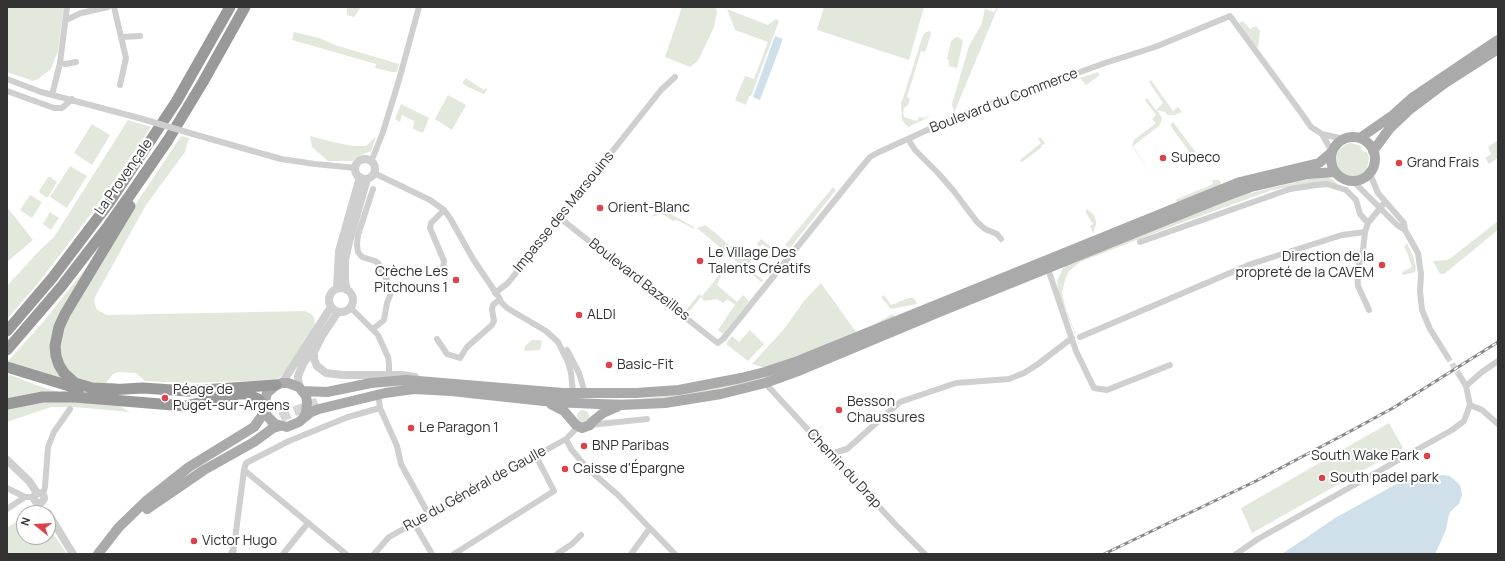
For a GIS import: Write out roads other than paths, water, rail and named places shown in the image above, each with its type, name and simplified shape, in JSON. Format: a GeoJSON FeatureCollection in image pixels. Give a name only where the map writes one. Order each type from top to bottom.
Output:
{"type":"FeatureCollection","features":[{"type":"Feature","properties":{"kind":"highway","name":"La Provençale"},"geometry":{"type":"LineString","coordinates":[[7,331],[53,277],[110,202],[176,102],[230,7]]}},
{"type":"Feature","properties":{"kind":"highway","name":"La Provençale"},"geometry":{"type":"LineString","coordinates":[[7,350],[61,287],[108,226],[168,140],[224,46],[244,7]]}},
{"type":"Feature","properties":{"kind":"highway"},"geometry":{"type":"LineString","coordinates":[[116,389],[92,388],[75,383],[69,378],[59,365],[56,356],[55,346],[57,335],[65,314],[144,183],[168,140]]}},
{"type":"Feature","properties":{"kind":"highway"},"geometry":{"type":"LineString","coordinates":[[11,370],[88,391],[143,388],[187,391],[279,384]]}},
{"type":"Feature","properties":{"kind":"highway"},"geometry":{"type":"LineString","coordinates":[[11,370],[70,391],[105,398],[142,403],[185,406],[238,394],[247,394],[258,399],[264,408]]}},
{"type":"Feature","properties":{"kind":"highway"},"geometry":{"type":"LineString","coordinates":[[7,404],[42,397],[105,398]]}},
{"type":"Feature","properties":{"kind":"main road"},"geometry":{"type":"LineString","coordinates":[[1360,138],[1393,115],[1412,98],[1498,40]]}},
{"type":"Feature","properties":{"kind":"main road"},"geometry":{"type":"LineString","coordinates":[[1373,151],[1390,128],[1409,110],[1445,83],[1498,49]]}},
{"type":"Feature","properties":{"kind":"main road"},"geometry":{"type":"LineString","coordinates":[[98,554],[119,527],[155,494],[189,467],[254,427],[264,408],[267,393],[279,384],[288,383],[301,389],[320,393],[335,392],[365,384],[392,380],[429,381],[573,393],[636,393],[679,390],[736,380],[776,369],[1240,182],[1308,166],[1324,160],[1335,147],[1344,139],[1349,137],[1360,138],[1370,145],[1375,158],[1374,168],[1370,174],[1360,182],[1344,180],[1335,172],[1331,160],[1332,152]]}},
{"type":"Feature","properties":{"kind":"main road"},"geometry":{"type":"LineString","coordinates":[[105,554],[132,522],[147,508],[165,495],[204,470],[254,442],[273,428],[280,426],[293,426],[311,412],[319,409],[364,397],[414,389],[451,391],[545,402],[621,406],[680,401],[721,394],[765,383],[801,370],[1226,196],[1251,188],[1308,174],[1335,172]]}},
{"type":"Feature","properties":{"kind":"main road"},"geometry":{"type":"LineString","coordinates":[[319,402],[379,387],[429,381]]}},
{"type":"Feature","properties":{"kind":"main road"},"geometry":{"type":"LineString","coordinates":[[301,389],[306,396],[308,408],[303,418]]}},
{"type":"Feature","properties":{"kind":"main road"},"geometry":{"type":"LineString","coordinates":[[573,393],[576,425]]}},
{"type":"Feature","properties":{"kind":"main road"},"geometry":{"type":"LineString","coordinates":[[585,393],[591,413],[591,423]]}},
{"type":"Feature","properties":{"kind":"main road"},"geometry":{"type":"LineString","coordinates":[[545,402],[564,411],[576,425],[582,428],[603,413],[621,406]]}},
{"type":"Feature","properties":{"kind":"main road"},"geometry":{"type":"LineString","coordinates":[[264,408],[270,421],[280,426]]}},
{"type":"Feature","properties":{"kind":"main road"},"geometry":{"type":"LineString","coordinates":[[155,494],[207,463],[267,424]]}},
{"type":"Feature","properties":{"kind":"street"},"geometry":{"type":"LineString","coordinates":[[52,95],[60,63],[67,7]]}},
{"type":"Feature","properties":{"kind":"street"},"geometry":{"type":"LineString","coordinates":[[66,20],[81,13],[108,7]]}},
{"type":"Feature","properties":{"kind":"street"},"geometry":{"type":"LineString","coordinates":[[114,7],[126,58],[120,85]]}},
{"type":"Feature","properties":{"kind":"street"},"geometry":{"type":"LineString","coordinates":[[371,162],[383,132],[419,7]]}},
{"type":"Feature","properties":{"kind":"street","name":"Boulevard du Commerce"},"geometry":{"type":"LineString","coordinates":[[718,342],[723,339],[866,162],[877,153],[958,116],[1105,63],[1155,47],[1230,16],[1311,127],[1322,134]]}},
{"type":"Feature","properties":{"kind":"street"},"geometry":{"type":"LineString","coordinates":[[122,37],[140,36]]}},
{"type":"Feature","properties":{"kind":"street"},"geometry":{"type":"LineString","coordinates":[[60,63],[66,64],[76,62]]}},
{"type":"Feature","properties":{"kind":"street","name":"Impasse des Marsouins"},"geometry":{"type":"LineString","coordinates":[[495,293],[508,283],[661,90],[675,76]]}},
{"type":"Feature","properties":{"kind":"street"},"geometry":{"type":"LineString","coordinates":[[7,79],[52,95],[72,99],[281,159],[356,168]]}},
{"type":"Feature","properties":{"kind":"street"},"geometry":{"type":"LineString","coordinates":[[7,91],[54,108],[62,108],[72,99]]}},
{"type":"Feature","properties":{"kind":"street"},"geometry":{"type":"LineString","coordinates":[[1322,134],[1344,139]]}},
{"type":"Feature","properties":{"kind":"street"},"geometry":{"type":"LineString","coordinates":[[1322,134],[1332,152]]}},
{"type":"Feature","properties":{"kind":"street"},"geometry":{"type":"LineString","coordinates":[[908,139],[915,150],[953,190],[977,222],[985,229],[997,234],[1001,238]]}},
{"type":"Feature","properties":{"kind":"street"},"geometry":{"type":"LineString","coordinates":[[362,160],[368,160],[371,162],[374,167],[374,173],[370,178],[363,178],[356,174],[356,168],[359,162],[362,160]]}},
{"type":"Feature","properties":{"kind":"street"},"geometry":{"type":"LineString","coordinates":[[374,173],[430,200],[444,210],[501,302],[507,308],[546,331],[558,342],[568,362],[571,373],[573,393]]}},
{"type":"Feature","properties":{"kind":"street"},"geometry":{"type":"LineString","coordinates":[[1370,174],[1378,193],[1404,223],[1404,230]]}},
{"type":"Feature","properties":{"kind":"street"},"geometry":{"type":"LineString","coordinates":[[337,289],[339,251],[363,178]]}},
{"type":"Feature","properties":{"kind":"street"},"geometry":{"type":"LineString","coordinates":[[335,309],[345,311],[350,307],[352,300],[350,293],[347,290],[345,271],[346,256],[363,178]]}},
{"type":"Feature","properties":{"kind":"street"},"geometry":{"type":"LineString","coordinates":[[1354,182],[1397,225],[1404,230],[1418,253],[1421,274],[1420,291],[1422,310],[1430,329],[1447,356]]}},
{"type":"Feature","properties":{"kind":"street"},"geometry":{"type":"LineString","coordinates":[[1140,242],[1290,189],[1327,184],[1346,190],[1356,200],[1360,214],[1368,223]]}},
{"type":"Feature","properties":{"kind":"street"},"geometry":{"type":"LineString","coordinates":[[373,189],[358,236],[358,252],[362,257],[378,263],[391,288],[391,293],[387,303],[384,320],[373,329]]}},
{"type":"Feature","properties":{"kind":"street"},"geometry":{"type":"LineString","coordinates":[[1368,310],[1358,286],[1357,272],[1368,223],[1385,202]]}},
{"type":"Feature","properties":{"kind":"street"},"geometry":{"type":"LineString","coordinates":[[443,270],[444,261],[430,228],[431,223],[444,210]]}},
{"type":"Feature","properties":{"kind":"street","name":"Boulevard Bazeilles"},"geometry":{"type":"LineString","coordinates":[[560,218],[718,342]]}},
{"type":"Feature","properties":{"kind":"street"},"geometry":{"type":"LineString","coordinates":[[1080,337],[1251,264],[1342,235],[1365,232]]}},
{"type":"Feature","properties":{"kind":"street"},"geometry":{"type":"LineString","coordinates":[[1048,269],[1072,338],[1094,388],[1107,390],[1170,365]]}},
{"type":"Feature","properties":{"kind":"street"},"geometry":{"type":"LineString","coordinates":[[335,309],[329,297],[331,293],[337,289],[347,290]]}},
{"type":"Feature","properties":{"kind":"street"},"geometry":{"type":"LineString","coordinates":[[500,299],[553,332],[562,341],[579,373],[585,393]]}},
{"type":"Feature","properties":{"kind":"street"},"geometry":{"type":"LineString","coordinates":[[437,339],[447,354],[460,358],[467,347],[492,325],[494,321],[492,309],[493,305],[500,299]]}},
{"type":"Feature","properties":{"kind":"street"},"geometry":{"type":"LineString","coordinates":[[350,307],[373,329],[383,345],[388,357],[389,371]]}},
{"type":"Feature","properties":{"kind":"street"},"geometry":{"type":"LineString","coordinates":[[335,309],[314,352],[314,358],[317,366],[326,373],[343,375],[401,375],[413,376],[429,381]]}},
{"type":"Feature","properties":{"kind":"street"},"geometry":{"type":"LineString","coordinates":[[279,384],[335,309]]}},
{"type":"Feature","properties":{"kind":"street"},"geometry":{"type":"LineString","coordinates":[[301,389],[298,380],[299,372],[321,338]]}},
{"type":"Feature","properties":{"kind":"street"},"geometry":{"type":"LineString","coordinates":[[830,454],[847,450],[900,402],[956,383],[1008,379],[1024,373],[1034,367],[1072,338]]}},
{"type":"Feature","properties":{"kind":"street"},"geometry":{"type":"LineString","coordinates":[[1466,386],[1498,361]]}},
{"type":"Feature","properties":{"kind":"street"},"geometry":{"type":"LineString","coordinates":[[1236,554],[1258,539],[1452,430],[1464,421],[1470,405],[1466,386],[1460,376]]}},
{"type":"Feature","properties":{"kind":"street","name":"Chemin du Drap"},"geometry":{"type":"LineString","coordinates":[[765,383],[894,523],[925,554]]}},
{"type":"Feature","properties":{"kind":"street"},"geometry":{"type":"LineString","coordinates":[[380,400],[380,408],[397,446],[401,464],[429,515]]}},
{"type":"Feature","properties":{"kind":"street"},"geometry":{"type":"LineString","coordinates":[[1470,405],[1482,410],[1498,424]]}},
{"type":"Feature","properties":{"kind":"street"},"geometry":{"type":"LineString","coordinates":[[232,554],[246,463],[289,441],[348,417],[380,408]]}},
{"type":"Feature","properties":{"kind":"street"},"geometry":{"type":"LineString","coordinates":[[39,497],[45,487],[48,447],[54,432],[70,409]]}},
{"type":"Feature","properties":{"kind":"street"},"geometry":{"type":"LineString","coordinates":[[591,423],[647,419]]}},
{"type":"Feature","properties":{"kind":"street","name":"Rue du Général de Gaulle"},"geometry":{"type":"LineString","coordinates":[[374,554],[390,537],[566,439],[576,425]]}},
{"type":"Feature","properties":{"kind":"street"},"geometry":{"type":"LineString","coordinates":[[566,439],[571,449],[587,468],[618,495],[675,554]]}},
{"type":"Feature","properties":{"kind":"street"},"geometry":{"type":"LineString","coordinates":[[454,554],[554,491],[536,456]]}},
{"type":"Feature","properties":{"kind":"street"},"geometry":{"type":"LineString","coordinates":[[7,460],[29,481],[44,505]]}},
{"type":"Feature","properties":{"kind":"street"},"geometry":{"type":"LineString","coordinates":[[244,470],[346,554]]}},
{"type":"Feature","properties":{"kind":"street"},"geometry":{"type":"LineString","coordinates":[[7,488],[25,497],[39,497]]}},
{"type":"Feature","properties":{"kind":"street"},"geometry":{"type":"LineString","coordinates":[[7,509],[25,497]]}},
{"type":"Feature","properties":{"kind":"street"},"geometry":{"type":"LineString","coordinates":[[283,554],[308,523]]}},
{"type":"Feature","properties":{"kind":"street"},"geometry":{"type":"LineString","coordinates":[[414,523],[432,554]]}},
{"type":"Feature","properties":{"kind":"street"},"geometry":{"type":"LineString","coordinates":[[56,526],[73,554]]}},
{"type":"Feature","properties":{"kind":"street"},"geometry":{"type":"LineString","coordinates":[[631,554],[650,528]]}},
{"type":"Feature","properties":{"kind":"street"},"geometry":{"type":"LineString","coordinates":[[557,554],[572,544],[581,535]]}},
{"type":"Feature","properties":{"kind":"tunnel"},"geometry":{"type":"LineString","coordinates":[[1447,356],[1460,376]]}},
{"type":"Feature","properties":{"kind":"tunnel"},"geometry":{"type":"LineString","coordinates":[[267,424],[319,402]]}},
{"type":"Feature","properties":{"kind":"railway"},"geometry":{"type":"LineString","coordinates":[[1104,554],[1256,481],[1347,433],[1393,408],[1498,342]]}},
{"type":"Feature","properties":{"kind":"place","name":"Supeco"},"geometry":{"type":"Point","coordinates":[1163,158]}},
{"type":"Feature","properties":{"kind":"place","name":"Grand Frais"},"geometry":{"type":"Point","coordinates":[1399,163]}},
{"type":"Feature","properties":{"kind":"place","name":"Orient-Blanc"},"geometry":{"type":"Point","coordinates":[600,208]}},
{"type":"Feature","properties":{"kind":"place","name":"Le Village Des Talents Créatifs"},"geometry":{"type":"Point","coordinates":[700,261]}},
{"type":"Feature","properties":{"kind":"place","name":"Direction de la propreté de la CAVEM"},"geometry":{"type":"Point","coordinates":[1382,265]}},
{"type":"Feature","properties":{"kind":"place","name":"Crèche Les Pitchouns 1"},"geometry":{"type":"Point","coordinates":[456,280]}},
{"type":"Feature","properties":{"kind":"place","name":"ALDI"},"geometry":{"type":"Point","coordinates":[579,315]}},
{"type":"Feature","properties":{"kind":"place","name":"Basic-Fit"},"geometry":{"type":"Point","coordinates":[609,365]}},
{"type":"Feature","properties":{"kind":"place","name":"Péage de Puget-sur-Argens"},"geometry":{"type":"Point","coordinates":[165,398]}},
{"type":"Feature","properties":{"kind":"place","name":"Besson Chaussures"},"geometry":{"type":"Point","coordinates":[839,410]}},
{"type":"Feature","properties":{"kind":"place","name":"Le Paragon 1"},"geometry":{"type":"Point","coordinates":[411,428]}},
{"type":"Feature","properties":{"kind":"place","name":"BNP Paribas"},"geometry":{"type":"Point","coordinates":[584,446]}},
{"type":"Feature","properties":{"kind":"place","name":"South Wake Park"},"geometry":{"type":"Point","coordinates":[1427,456]}},
{"type":"Feature","properties":{"kind":"place","name":"Caisse d'Épargne"},"geometry":{"type":"Point","coordinates":[565,469]}},
{"type":"Feature","properties":{"kind":"place","name":"South padel park"},"geometry":{"type":"Point","coordinates":[1322,478]}},
{"type":"Feature","properties":{"kind":"place","name":"Victor Hugo"},"geometry":{"type":"Point","coordinates":[194,541]}}]}
